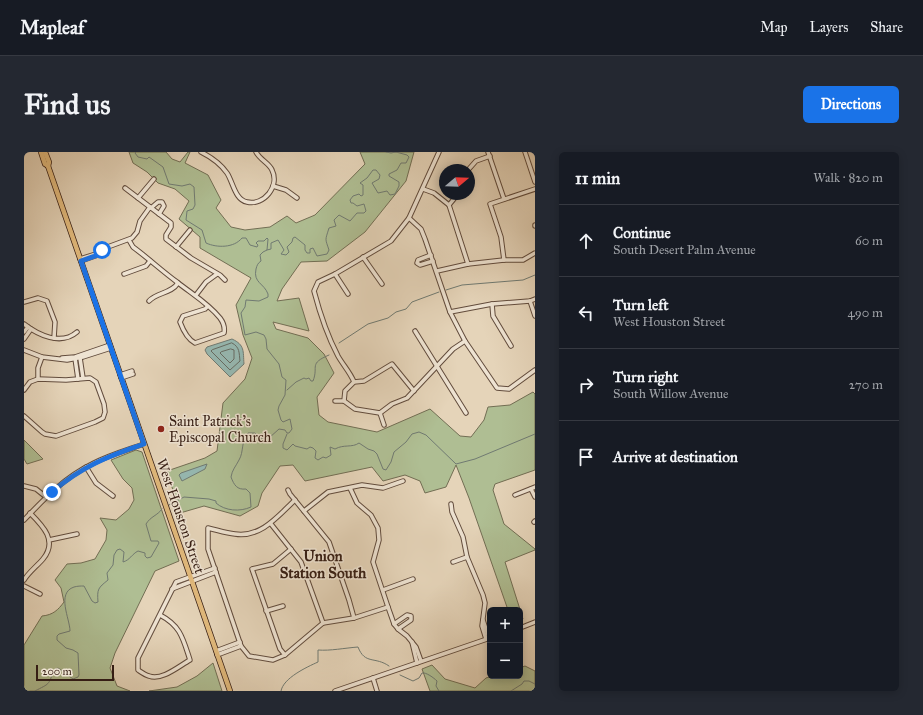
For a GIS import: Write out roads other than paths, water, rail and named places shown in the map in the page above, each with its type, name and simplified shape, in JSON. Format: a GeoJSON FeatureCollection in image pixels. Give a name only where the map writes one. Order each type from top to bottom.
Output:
{"type":"FeatureCollection","features":[{"type":"Feature","properties":{"kind":"main road","name":"West Houston Street"},"geometry":{"type":"LineString","coordinates":[[41,152],[45,164],[48,166]]}},
{"type":"Feature","properties":{"kind":"main road","name":"West Houston Street"},"geometry":{"type":"LineString","coordinates":[[45,152],[49,162],[48,166],[80,260],[230,691]]}},
{"type":"Feature","properties":{"kind":"street"},"geometry":{"type":"LineString","coordinates":[[201,152],[216,160],[224,169],[240,199],[247,202],[253,202],[268,196],[273,186],[273,171],[256,152]]}},
{"type":"Feature","properties":{"kind":"street"},"geometry":{"type":"LineString","coordinates":[[354,382],[351,374],[338,356],[318,308],[314,290],[318,282],[335,274],[391,241],[409,218],[439,152]]}},
{"type":"Feature","properties":{"kind":"street"},"geometry":{"type":"LineString","coordinates":[[525,152],[535,182]]}},
{"type":"Feature","properties":{"kind":"street"},"geometry":{"type":"LineString","coordinates":[[473,164],[489,154],[504,199]]}},
{"type":"Feature","properties":{"kind":"street"},"geometry":{"type":"LineString","coordinates":[[138,198],[154,179]]}},
{"type":"Feature","properties":{"kind":"street"},"geometry":{"type":"LineString","coordinates":[[273,186],[286,190],[297,198]]}},
{"type":"Feature","properties":{"kind":"street"},"geometry":{"type":"LineString","coordinates":[[125,188],[171,223],[171,227],[166,237],[176,247],[199,264],[225,280]]}},
{"type":"Feature","properties":{"kind":"street"},"geometry":{"type":"LineString","coordinates":[[423,189],[434,193],[449,205],[468,264]]}},
{"type":"Feature","properties":{"kind":"street"},"geometry":{"type":"LineString","coordinates":[[504,260],[501,237],[490,204],[535,189]]}},
{"type":"Feature","properties":{"kind":"street"},"geometry":{"type":"LineString","coordinates":[[449,205],[453,200]]}},
{"type":"Feature","properties":{"kind":"street"},"geometry":{"type":"LineString","coordinates":[[80,260],[93,256],[105,248],[129,240],[136,234],[140,221],[156,202],[162,202],[164,206],[159,214]]}},
{"type":"Feature","properties":{"kind":"street"},"geometry":{"type":"LineString","coordinates":[[409,218],[421,229],[426,239],[450,312],[465,341],[497,388],[509,389],[535,370]]}},
{"type":"Feature","properties":{"kind":"street"},"geometry":{"type":"LineString","coordinates":[[176,247],[190,230]]}},
{"type":"Feature","properties":{"kind":"street"},"geometry":{"type":"LineString","coordinates":[[129,240],[133,247],[178,283],[196,295],[208,306],[221,319],[224,333],[195,343],[192,342],[182,329],[180,322],[183,316],[205,309],[208,306]]}},
{"type":"Feature","properties":{"kind":"street"},"geometry":{"type":"LineString","coordinates":[[437,271],[468,264],[504,260],[523,260],[535,253]]}},
{"type":"Feature","properties":{"kind":"street"},"geometry":{"type":"LineString","coordinates":[[431,255],[418,260],[417,263],[420,265],[433,261]]}},
{"type":"Feature","properties":{"kind":"street"},"geometry":{"type":"LineString","coordinates":[[363,257],[382,284]]}},
{"type":"Feature","properties":{"kind":"street"},"geometry":{"type":"LineString","coordinates":[[124,274],[146,266],[150,261]]}},
{"type":"Feature","properties":{"kind":"street"},"geometry":{"type":"LineString","coordinates":[[196,295],[206,282],[217,274]]}},
{"type":"Feature","properties":{"kind":"street"},"geometry":{"type":"LineString","coordinates":[[335,274],[348,294]]}},
{"type":"Feature","properties":{"kind":"street"},"geometry":{"type":"LineString","coordinates":[[149,301],[153,297],[174,289],[178,283]]}},
{"type":"Feature","properties":{"kind":"street"},"geometry":{"type":"LineString","coordinates":[[24,302],[38,298],[43,299],[49,304],[55,322],[54,338]]}},
{"type":"Feature","properties":{"kind":"street"},"geometry":{"type":"LineString","coordinates":[[450,312],[492,304],[530,301],[535,299]]}},
{"type":"Feature","properties":{"kind":"street"},"geometry":{"type":"LineString","coordinates":[[530,301],[535,316]]}},
{"type":"Feature","properties":{"kind":"street"},"geometry":{"type":"LineString","coordinates":[[492,304],[492,316],[511,346]]}},
{"type":"Feature","properties":{"kind":"street"},"geometry":{"type":"LineString","coordinates":[[24,324],[43,335],[54,338],[71,337],[77,332]]}},
{"type":"Feature","properties":{"kind":"street"},"geometry":{"type":"LineString","coordinates":[[24,332],[30,328]]}},
{"type":"Feature","properties":{"kind":"street"},"geometry":{"type":"LineString","coordinates":[[24,340],[30,328]]}},
{"type":"Feature","properties":{"kind":"street"},"geometry":{"type":"LineString","coordinates":[[415,331],[466,413]]}},
{"type":"Feature","properties":{"kind":"street"},"geometry":{"type":"LineString","coordinates":[[335,401],[344,401],[355,409],[380,413],[392,404],[407,398],[453,349],[465,341]]}},
{"type":"Feature","properties":{"kind":"street"},"geometry":{"type":"LineString","coordinates":[[24,350],[41,357],[59,359],[77,358],[110,347]]}},
{"type":"Feature","properties":{"kind":"street"},"geometry":{"type":"LineString","coordinates":[[38,379],[41,357]]}},
{"type":"Feature","properties":{"kind":"street"},"geometry":{"type":"LineString","coordinates":[[77,358],[83,378]]}},
{"type":"Feature","properties":{"kind":"street"},"geometry":{"type":"LineString","coordinates":[[344,401],[345,391],[354,382],[364,381],[392,364],[414,391]]}},
{"type":"Feature","properties":{"kind":"street"},"geometry":{"type":"LineString","coordinates":[[78,379],[79,365]]}},
{"type":"Feature","properties":{"kind":"street"},"geometry":{"type":"LineString","coordinates":[[121,376],[132,373]]}},
{"type":"Feature","properties":{"kind":"street"},"geometry":{"type":"LineString","coordinates":[[24,390],[30,382],[38,379],[59,380],[92,378],[96,382],[106,409],[105,415],[99,421],[60,434],[49,435],[38,429],[24,416]]}},
{"type":"Feature","properties":{"kind":"street"},"geometry":{"type":"LineString","coordinates":[[380,413],[384,425]]}},
{"type":"Feature","properties":{"kind":"street"},"geometry":{"type":"LineString","coordinates":[[24,520],[46,497],[86,467],[114,454],[144,444]]}},
{"type":"Feature","properties":{"kind":"street"},"geometry":{"type":"LineString","coordinates":[[86,467],[96,483],[113,496]]}},
{"type":"Feature","properties":{"kind":"street"},"geometry":{"type":"LineString","coordinates":[[304,512],[328,492],[362,485],[383,488],[403,481]]}},
{"type":"Feature","properties":{"kind":"street"},"geometry":{"type":"LineString","coordinates":[[24,486],[36,489],[46,497]]}},
{"type":"Feature","properties":{"kind":"street"},"geometry":{"type":"LineString","coordinates":[[350,488],[357,503],[371,515],[378,528],[379,540],[374,562],[394,624],[412,641],[412,648],[419,662]]}},
{"type":"Feature","properties":{"kind":"street"},"geometry":{"type":"LineString","coordinates":[[515,494],[533,488],[535,497]]}},
{"type":"Feature","properties":{"kind":"street"},"geometry":{"type":"LineString","coordinates":[[288,490],[329,542],[350,600],[354,618]]}},
{"type":"Feature","properties":{"kind":"street"},"geometry":{"type":"LineString","coordinates":[[295,500],[271,524],[255,533],[236,535],[208,528],[208,549],[240,644],[249,656],[273,660],[285,655],[323,623],[354,618],[388,607]]}},
{"type":"Feature","properties":{"kind":"street"},"geometry":{"type":"LineString","coordinates":[[451,504],[452,512],[464,537],[467,558],[483,595],[485,603],[483,619],[487,632]]}},
{"type":"Feature","properties":{"kind":"street"},"geometry":{"type":"LineString","coordinates":[[24,580],[45,556],[48,549],[49,540],[45,528],[30,513]]}},
{"type":"Feature","properties":{"kind":"street"},"geometry":{"type":"LineString","coordinates":[[271,524],[301,562],[323,623]]}},
{"type":"Feature","properties":{"kind":"street"},"geometry":{"type":"LineString","coordinates":[[49,540],[77,534]]}},
{"type":"Feature","properties":{"kind":"street"},"geometry":{"type":"LineString","coordinates":[[285,655],[280,649],[252,569],[273,564],[290,549]]}},
{"type":"Feature","properties":{"kind":"street"},"geometry":{"type":"LineString","coordinates":[[453,562],[467,558]]}},
{"type":"Feature","properties":{"kind":"street"},"geometry":{"type":"LineString","coordinates":[[160,615],[168,619],[178,628],[190,660],[164,675],[150,677],[138,670],[138,658],[172,589],[191,579],[215,570]]}},
{"type":"Feature","properties":{"kind":"street"},"geometry":{"type":"LineString","coordinates":[[383,590],[413,579]]}},
{"type":"Feature","properties":{"kind":"street"},"geometry":{"type":"LineString","coordinates":[[24,586],[40,594]]}},
{"type":"Feature","properties":{"kind":"street"},"geometry":{"type":"LineString","coordinates":[[266,611],[283,606]]}},
{"type":"Feature","properties":{"kind":"street"},"geometry":{"type":"LineString","coordinates":[[394,624],[407,615],[411,616],[410,620],[398,629]]}},
{"type":"Feature","properties":{"kind":"street"},"geometry":{"type":"LineString","coordinates":[[523,627],[535,622]]}},
{"type":"Feature","properties":{"kind":"street"},"geometry":{"type":"LineString","coordinates":[[335,691],[487,639]]}},
{"type":"Feature","properties":{"kind":"street"},"geometry":{"type":"LineString","coordinates":[[216,653],[240,644]]}},
{"type":"Feature","properties":{"kind":"street"},"geometry":{"type":"LineString","coordinates":[[373,678],[377,691]]}},
{"type":"Feature","properties":{"kind":"water"},"geometry":{"type":"Polygon","coordinates":[[[232,339],[241,346],[244,364],[230,377],[207,354],[205,350],[207,347],[232,339]]]}},
{"type":"Feature","properties":{"kind":"water"},"geometry":{"type":"Polygon","coordinates":[[[207,464],[205,469],[182,481],[179,475],[181,473],[207,464]]]}},
{"type":"Feature","properties":{"kind":"waterway"},"geometry":{"type":"LineString","coordinates":[[136,152],[135,153],[138,157],[147,159],[149,157],[163,167],[169,184],[182,186],[190,184],[194,187],[195,205],[193,209],[187,211],[186,220],[202,230],[206,243],[215,246],[225,246],[235,244],[242,238],[246,238],[250,245],[257,247],[258,245],[256,243],[258,241],[268,239],[267,250],[260,255],[261,261],[257,265],[255,274],[257,280],[266,290],[268,297],[259,301],[246,300],[245,307],[241,313],[245,335],[256,332],[264,335],[267,349],[279,364],[282,377],[286,380],[285,395],[278,410],[283,422],[290,419],[292,429],[289,433],[285,430],[279,429],[269,438],[259,438],[255,433],[248,433],[246,436],[243,443],[241,457],[233,470],[231,477],[236,486],[240,489],[246,489],[250,493],[251,507],[242,510],[233,510],[224,508],[216,503],[216,501],[209,499],[184,497],[169,505]]}},
{"type":"Feature","properties":{"kind":"waterway"},"geometry":{"type":"LineString","coordinates":[[386,152],[396,152]]}},
{"type":"Feature","properties":{"kind":"waterway"},"geometry":{"type":"LineString","coordinates":[[267,250],[271,249],[271,243],[278,240],[284,250],[281,254],[286,255],[289,252],[287,247],[295,237],[305,245],[305,250],[307,253],[310,253],[310,249],[313,248],[317,256],[327,254],[329,250],[326,238],[329,228],[336,226],[334,220],[339,215],[350,221],[357,213],[364,213],[366,211],[364,204],[357,206],[351,203],[350,200],[353,196],[359,194],[361,196],[363,195],[363,185],[360,183],[367,178],[373,170],[376,170],[380,175],[379,179],[372,183],[378,193],[387,191],[390,195],[395,194],[399,186],[399,182],[389,176],[389,174],[397,170],[401,163],[406,163],[409,157],[396,152]]}},
{"type":"Feature","properties":{"kind":"waterway"},"geometry":{"type":"LineString","coordinates":[[446,290],[462,285],[523,280],[535,275]]}},
{"type":"Feature","properties":{"kind":"waterway"},"geometry":{"type":"LineString","coordinates":[[339,343],[368,324],[388,318],[396,312],[406,309],[412,302],[439,292]]}},
{"type":"Feature","properties":{"kind":"waterway"},"geometry":{"type":"LineString","coordinates":[[287,390],[296,382],[304,378],[309,378],[313,381],[316,363],[329,355]]}},
{"type":"Feature","properties":{"kind":"waterway"},"geometry":{"type":"LineString","coordinates":[[287,434],[283,448],[287,450],[293,444],[295,446],[307,449],[310,447],[313,448],[316,451],[315,458],[318,460],[331,455],[330,447],[335,449],[359,443],[374,451],[377,454],[383,469],[386,470],[391,462],[394,452],[406,442],[412,434],[419,432],[426,435],[456,464],[475,459],[535,434]]}},
{"type":"Feature","properties":{"kind":"waterway"},"geometry":{"type":"LineString","coordinates":[[35,691],[48,684],[54,670],[58,668],[73,679],[79,675],[78,653],[66,648],[57,640],[57,636],[59,634],[70,631],[65,607],[66,595],[69,590],[74,587],[84,586],[92,601],[95,603],[98,602],[99,589],[108,580],[107,573],[113,565],[114,555],[117,550],[120,549],[124,552],[123,562],[138,551],[145,553],[147,558],[151,557],[159,543],[158,541],[151,541],[146,524],[162,509]]}},
{"type":"Feature","properties":{"kind":"waterway"},"geometry":{"type":"LineString","coordinates":[[281,691],[283,686],[291,677],[318,662],[318,650],[358,647],[361,653],[367,658],[379,661],[389,666]]}},
{"type":"Feature","properties":{"kind":"waterway"},"geometry":{"type":"LineString","coordinates":[[400,675],[413,681],[419,678],[422,673],[426,673],[437,681],[436,686],[439,691]]}},
{"type":"Feature","properties":{"kind":"waterway"},"geometry":{"type":"LineString","coordinates":[[511,691],[524,681],[529,681],[535,684]]}},
{"type":"Feature","properties":{"kind":"place","name":"Saint Patrick's Episcopal Church"},"geometry":{"type":"Point","coordinates":[161,429]}},
{"type":"Feature","properties":{"kind":"district","name":"Union Station South"},"geometry":{"type":"Point","coordinates":[323,564]}}]}
